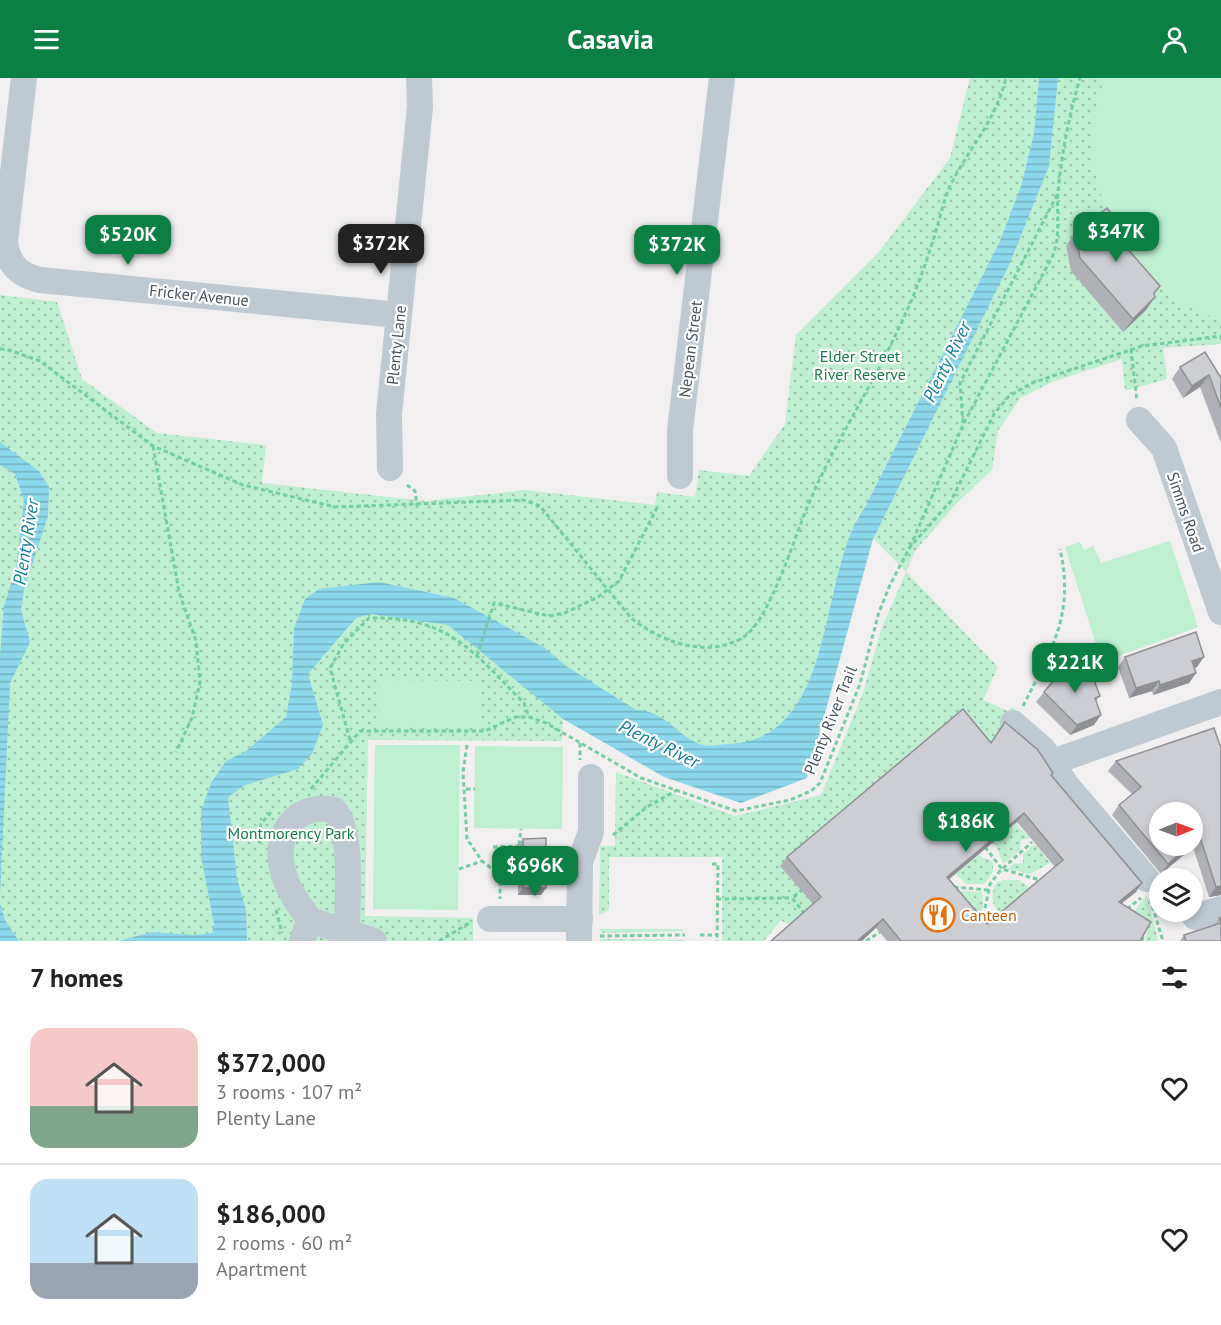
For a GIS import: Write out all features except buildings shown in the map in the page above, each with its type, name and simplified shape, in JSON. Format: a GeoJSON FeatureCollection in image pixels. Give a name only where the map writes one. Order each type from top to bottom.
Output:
{"type":"FeatureCollection","features":[{"type":"Feature","properties":{"kind":"street","name":"Fricker Avenue"},"geometry":{"type":"LineString","coordinates":[[24,78],[5,241],[9,262],[25,275],[40,280],[399,315]]}},
{"type":"Feature","properties":{"kind":"street","name":"Plenty Lane"},"geometry":{"type":"LineString","coordinates":[[399,477],[389,414],[420,107],[419,78]]}},
{"type":"Feature","properties":{"kind":"street","name":"Nepean Street"},"geometry":{"type":"LineString","coordinates":[[680,476],[680,430],[722,78]]}},
{"type":"Feature","properties":{"kind":"street","name":"Simms Road"},"geometry":{"type":"LineString","coordinates":[[1139,420],[1164,448],[1221,612]]}},
{"type":"Feature","properties":{"kind":"street"},"geometry":{"type":"LineString","coordinates":[[1053,762],[1221,702]]}},
{"type":"Feature","properties":{"kind":"street"},"geometry":{"type":"LineString","coordinates":[[1018,715],[1053,762],[1067,786],[1148,885]]}},
{"type":"Feature","properties":{"kind":"street"},"geometry":{"type":"LineString","coordinates":[[495,919],[585,932],[580,862],[591,832],[591,777]]}},
{"type":"Feature","properties":{"kind":"street"},"geometry":{"type":"LineString","coordinates":[[344,936],[345,834],[341,818],[334,810],[324,808],[301,813],[286,826],[279,850],[284,875],[306,930],[374,941]]}},
{"type":"Feature","properties":{"kind":"street"},"geometry":{"type":"LineString","coordinates":[[1203,915],[1221,909]]}},
{"type":"Feature","properties":{"kind":"path"},"geometry":{"type":"LineString","coordinates":[[0,349],[40,361],[153,446],[243,485],[335,507],[417,506],[523,500],[540,506],[631,618],[673,643],[699,646],[724,644],[745,636],[761,619],[809,502],[903,320],[925,267],[950,187],[999,106],[1006,78]]}},
{"type":"Feature","properties":{"kind":"path"},"geometry":{"type":"LineString","coordinates":[[910,547],[963,425],[1053,255],[1058,236],[1058,192],[1068,121],[1080,78]]}},
{"type":"Feature","properties":{"kind":"path"},"geometry":{"type":"LineString","coordinates":[[963,425],[960,383],[1058,192]]}},
{"type":"Feature","properties":{"kind":"path","name":"Plenty River Trail"},"geometry":{"type":"LineString","coordinates":[[529,717],[546,723],[641,778],[736,811],[790,800],[811,791],[820,783],[860,684],[885,598],[910,547],[951,501],[994,414],[1009,396],[1032,382],[1131,349],[1157,342],[1221,336]]}},
{"type":"Feature","properties":{"kind":"path"},"geometry":{"type":"LineString","coordinates":[[1131,349],[1139,420]]}},
{"type":"Feature","properties":{"kind":"path"},"geometry":{"type":"LineString","coordinates":[[153,446],[179,592],[196,641],[200,682],[192,718],[176,752]]}},
{"type":"Feature","properties":{"kind":"path"},"geometry":{"type":"LineString","coordinates":[[399,477],[415,491],[417,506]]}},
{"type":"Feature","properties":{"kind":"path"},"geometry":{"type":"LineString","coordinates":[[477,656],[494,603],[542,615],[556,615],[610,590],[619,581],[658,506]]}},
{"type":"Feature","properties":{"kind":"path"},"geometry":{"type":"LineString","coordinates":[[1018,715],[1050,652],[1065,607],[1066,593],[1060,549]]}},
{"type":"Feature","properties":{"kind":"path"},"geometry":{"type":"LineString","coordinates":[[309,791],[350,740],[357,733],[365,730],[485,731],[515,717],[529,717],[524,703],[460,640],[446,632],[409,621],[369,618],[344,643],[330,668],[350,740]]}},
{"type":"Feature","properties":{"kind":"path"},"geometry":{"type":"LineString","coordinates":[[1050,652],[1112,658],[1109,650]]}},
{"type":"Feature","properties":{"kind":"path"},"geometry":{"type":"LineString","coordinates":[[467,745],[462,781],[466,789],[465,818],[470,846],[482,861],[500,874],[518,873]]}},
{"type":"Feature","properties":{"kind":"path"},"geometry":{"type":"LineString","coordinates":[[466,789],[475,789]]}},
{"type":"Feature","properties":{"kind":"path"},"geometry":{"type":"LineString","coordinates":[[613,835],[647,807],[677,790]]}},
{"type":"Feature","properties":{"kind":"path"},"geometry":{"type":"LineString","coordinates":[[260,847],[261,824],[279,806]]}},
{"type":"Feature","properties":{"kind":"path"},"geometry":{"type":"LineString","coordinates":[[459,819],[465,818]]}},
{"type":"Feature","properties":{"kind":"path"},"geometry":{"type":"LineString","coordinates":[[493,847],[519,846],[521,829]]}},
{"type":"Feature","properties":{"kind":"path"},"geometry":{"type":"LineString","coordinates":[[976,928],[984,919],[988,890],[1002,869],[1032,842]]}},
{"type":"Feature","properties":{"kind":"path"},"geometry":{"type":"LineString","coordinates":[[984,846],[1002,869],[1043,881]]}},
{"type":"Feature","properties":{"kind":"path"},"geometry":{"type":"LineString","coordinates":[[459,869],[482,861]]}},
{"type":"Feature","properties":{"kind":"path"},"geometry":{"type":"LineString","coordinates":[[712,864],[718,864],[717,941]]}},
{"type":"Feature","properties":{"kind":"path"},"geometry":{"type":"LineString","coordinates":[[440,941],[469,923],[495,919],[500,874]]}},
{"type":"Feature","properties":{"kind":"path"},"geometry":{"type":"LineString","coordinates":[[949,879],[951,887]]}},
{"type":"Feature","properties":{"kind":"path"},"geometry":{"type":"LineString","coordinates":[[717,899],[792,898],[808,884]]}},
{"type":"Feature","properties":{"kind":"path"},"geometry":{"type":"LineString","coordinates":[[1122,913],[1148,885]]}},
{"type":"Feature","properties":{"kind":"path"},"geometry":{"type":"LineString","coordinates":[[1148,885],[1163,941]]}},
{"type":"Feature","properties":{"kind":"path"},"geometry":{"type":"LineString","coordinates":[[945,891],[951,887],[988,890]]}},
{"type":"Feature","properties":{"kind":"path"},"geometry":{"type":"LineString","coordinates":[[792,898],[805,914]]}},
{"type":"Feature","properties":{"kind":"path"},"geometry":{"type":"LineString","coordinates":[[273,900],[282,941]]}},
{"type":"Feature","properties":{"kind":"path"},"geometry":{"type":"LineString","coordinates":[[1139,924],[1147,929],[1142,941]]}},
{"type":"Feature","properties":{"kind":"path"},"geometry":{"type":"LineString","coordinates":[[585,932],[685,935]]}},
{"type":"Feature","properties":{"kind":"path"},"geometry":{"type":"LineString","coordinates":[[866,941],[880,932]]}},
{"type":"Feature","properties":{"kind":"path"},"geometry":{"type":"LineString","coordinates":[[700,935],[717,935]]}},
{"type":"Feature","properties":{"kind":"green space"},"geometry":{"type":"Polygon","coordinates":[[[970,78],[1039,78],[1034,133],[1021,186],[1000,241],[865,507],[855,520],[865,529],[1018,219],[1048,78],[1221,78],[1221,344],[1163,348],[1167,379],[1125,391],[1122,359],[1052,382],[1020,398],[998,431],[992,470],[957,503],[915,551],[906,572],[865,530],[817,694],[733,771],[564,691],[562,741],[368,740],[365,916],[473,918],[473,941],[0,941],[0,295],[57,302],[82,379],[157,433],[266,445],[262,483],[426,501],[525,490],[655,505],[657,492],[695,497],[699,470],[749,476],[785,424],[796,335],[879,252],[950,158],[970,78]]]}},
{"type":"Feature","properties":{"kind":"green space"},"geometry":{"type":"Polygon","coordinates":[[[1105,78],[1221,78],[1221,318],[1199,311],[1177,299],[1157,283],[1139,263],[1111,218],[1101,195],[1092,150],[1095,112],[1105,78]]]}},
{"type":"Feature","properties":{"kind":"green space"},"geometry":{"type":"Polygon","coordinates":[[[1170,541],[1198,627],[1116,657],[1111,643],[1097,647],[1065,547],[1080,542],[1084,550],[1093,546],[1101,563],[1170,541]]]}},
{"type":"Feature","properties":{"kind":"green space"},"geometry":{"type":"Polygon","coordinates":[[[906,572],[998,667],[983,700],[1008,711],[1012,707],[1017,711],[990,744],[819,903],[791,926],[781,920],[764,941],[722,941],[722,857],[609,857],[609,910],[599,915],[600,846],[615,846],[616,772],[735,816],[821,795],[863,693],[881,630],[906,572]]]}},
{"type":"Feature","properties":{"kind":"green space"},"geometry":{"type":"Polygon","coordinates":[[[380,680],[482,681],[482,728],[380,727],[380,680]]]}},
{"type":"Feature","properties":{"kind":"green space"},"geometry":{"type":"Polygon","coordinates":[[[375,745],[460,745],[458,910],[373,909],[375,745]]]}},
{"type":"Feature","properties":{"kind":"green space"},"geometry":{"type":"Polygon","coordinates":[[[475,746],[563,747],[562,829],[474,828],[475,746]]]}},
{"type":"Feature","properties":{"kind":"green space"},"geometry":{"type":"Polygon","coordinates":[[[1016,824],[1030,838],[1021,840],[1020,850],[1003,864],[996,846],[992,843],[1016,824]]]}},
{"type":"Feature","properties":{"kind":"green space"},"geometry":{"type":"Polygon","coordinates":[[[1036,845],[1050,863],[1030,874],[1008,869],[1013,864],[1023,863],[1023,854],[1036,845]]]}},
{"type":"Feature","properties":{"kind":"green space"},"geometry":{"type":"Polygon","coordinates":[[[978,855],[993,862],[993,872],[984,884],[966,884],[956,874],[978,855]]]}},
{"type":"Feature","properties":{"kind":"green space"},"geometry":{"type":"Polygon","coordinates":[[[1020,880],[1032,890],[1001,916],[995,908],[992,896],[997,882],[1020,880]]]}},
{"type":"Feature","properties":{"kind":"green space"},"geometry":{"type":"Polygon","coordinates":[[[955,891],[982,892],[982,908],[973,920],[955,891]]]}},
{"type":"Feature","properties":{"kind":"green space"},"geometry":{"type":"Polygon","coordinates":[[[1147,895],[1149,922],[1153,922],[1158,941],[1145,941],[1148,928],[1130,917],[1147,895]]]}},
{"type":"Feature","properties":{"kind":"green space"},"geometry":{"type":"Polygon","coordinates":[[[598,929],[682,929],[684,931],[603,933],[598,929]]]}},
{"type":"Feature","properties":{"kind":"green space"},"geometry":{"type":"Polygon","coordinates":[[[602,939],[684,940],[684,941],[598,941],[602,939]]]}},
{"type":"Feature","properties":{"kind":"water","name":"Plenty River"},"geometry":{"type":"Polygon","coordinates":[[[1039,78],[1058,78],[1049,166],[1009,265],[873,539],[807,778],[741,803],[664,777],[563,719],[448,625],[371,614],[356,618],[308,674],[323,725],[312,754],[298,769],[245,785],[228,797],[237,879],[246,910],[247,941],[119,941],[152,932],[194,935],[212,933],[214,924],[201,856],[201,811],[211,783],[226,761],[246,751],[286,717],[292,684],[294,628],[305,599],[319,589],[379,582],[454,598],[545,648],[566,666],[636,710],[656,715],[687,737],[703,745],[730,744],[765,735],[790,714],[808,684],[850,536],[1000,241],[1021,186],[1034,133],[1039,78]]]}},
{"type":"Feature","properties":{"kind":"water","name":"Plenty River"},"geometry":{"type":"Polygon","coordinates":[[[0,442],[39,471],[49,487],[48,516],[24,590],[21,610],[30,642],[10,683],[0,896],[0,656],[4,606],[16,568],[24,500],[15,474],[0,465],[0,442]]]}},
{"type":"Feature","properties":{"kind":"water"},"geometry":{"type":"Polygon","coordinates":[[[0,903],[5,920],[19,941],[0,941],[0,903]]]}},
{"type":"Feature","properties":{"kind":"place","name":"Canteen"},"geometry":{"type":"Point","coordinates":[938,915]}},
{"type":"Feature","properties":{"kind":"park label","name":"Elder Street River Reserve"},"geometry":{"type":"Point","coordinates":[860,365]}},
{"type":"Feature","properties":{"kind":"park label","name":"Montmorency Park"},"geometry":{"type":"Point","coordinates":[291,833]}}]}
